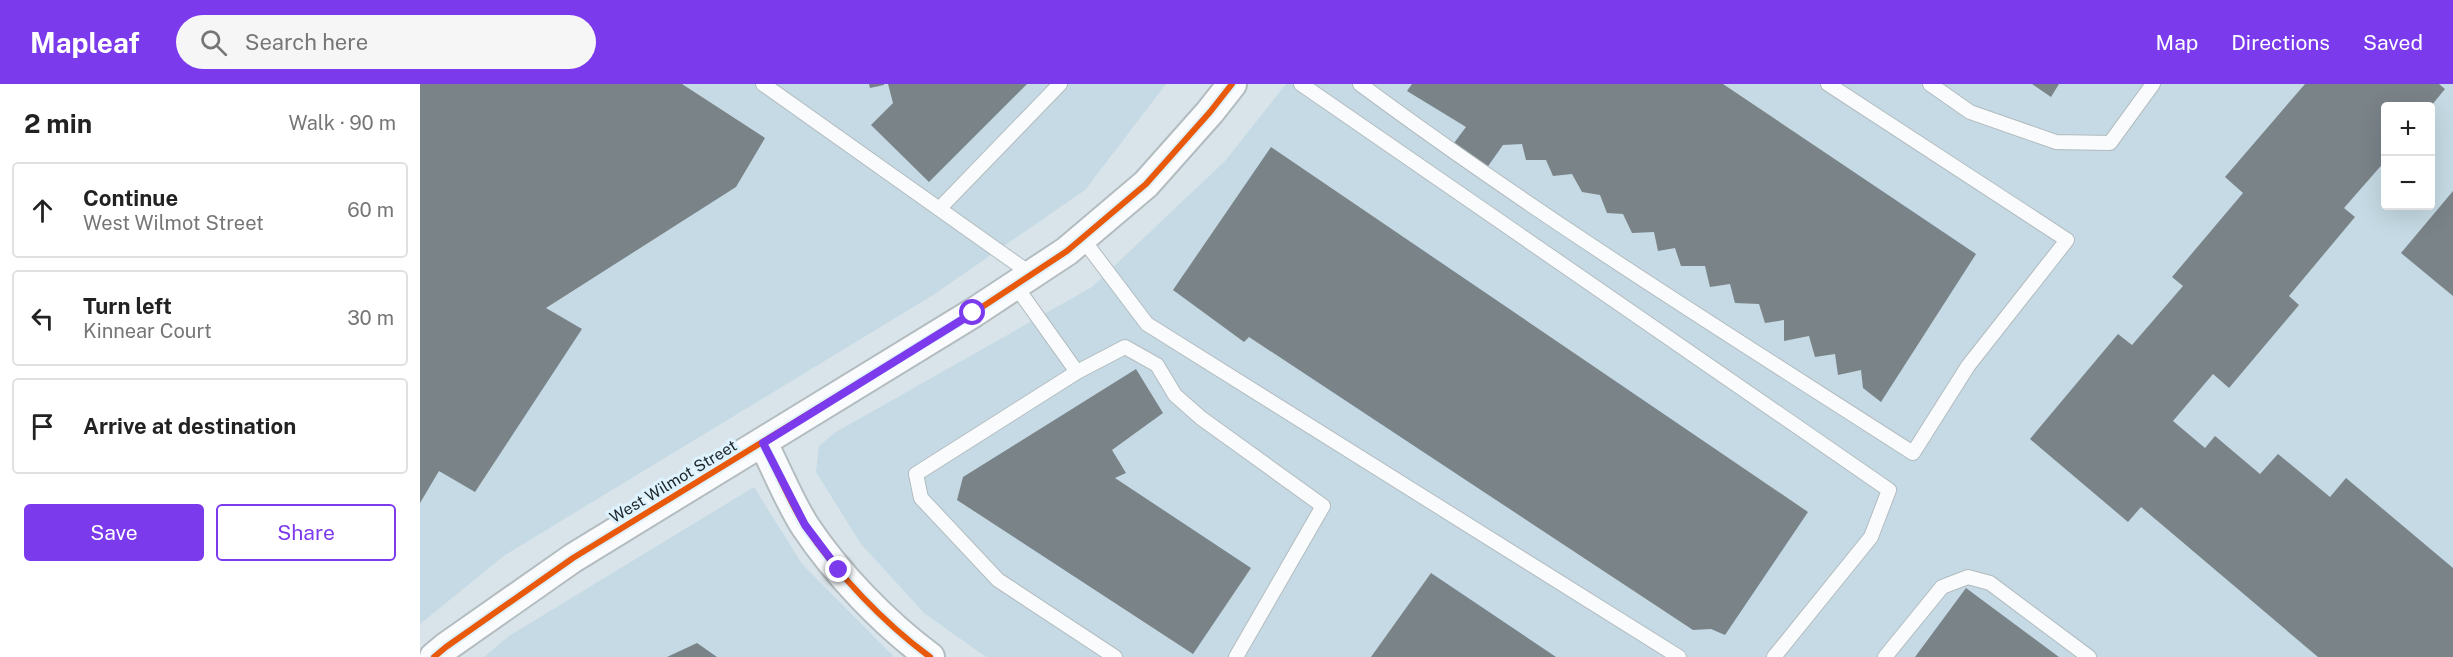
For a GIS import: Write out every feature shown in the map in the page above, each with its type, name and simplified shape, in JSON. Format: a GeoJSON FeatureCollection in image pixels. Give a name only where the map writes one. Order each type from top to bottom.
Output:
{"type":"FeatureCollection","features":[{"type":"Feature","properties":{"kind":"street","name":"West Wilmot Street"},"geometry":{"type":"LineString","coordinates":[[434,657],[573,558],[763,443],[1023,280],[1082,238],[1146,184],[1232,84]]}},
{"type":"Feature","properties":{"kind":"street"},"geometry":{"type":"LineString","coordinates":[[763,443],[805,525],[839,570],[902,636],[930,657]]}},
{"type":"Feature","properties":{"kind":"lane"},"geometry":{"type":"LineString","coordinates":[[764,84],[939,209],[1023,280],[1077,372]]}},
{"type":"Feature","properties":{"kind":"lane"},"geometry":{"type":"LineString","coordinates":[[939,209],[1060,84]]}},
{"type":"Feature","properties":{"kind":"lane"},"geometry":{"type":"LineString","coordinates":[[1301,84],[1889,490],[1871,537],[1774,657]]}},
{"type":"Feature","properties":{"kind":"lane"},"geometry":{"type":"LineString","coordinates":[[1360,84],[1584,243],[1913,453],[1968,366],[2067,240],[1828,84]]}},
{"type":"Feature","properties":{"kind":"lane"},"geometry":{"type":"LineString","coordinates":[[1930,84],[1970,112],[2056,142],[2110,143],[2152,84]]}},
{"type":"Feature","properties":{"kind":"lane"},"geometry":{"type":"LineString","coordinates":[[1082,238],[1147,324],[1679,657]]}},
{"type":"Feature","properties":{"kind":"lane"},"geometry":{"type":"LineString","coordinates":[[1115,657],[998,580],[921,498],[916,474],[1077,372],[1125,346],[1157,365],[1175,395],[1201,418],[1323,506],[1236,657]]}},
{"type":"Feature","properties":{"kind":"lane"},"geometry":{"type":"LineString","coordinates":[[1885,657],[1942,587],[1968,577],[1990,583],[2089,657]]}},
{"type":"Feature","properties":{"kind":"shaded area"},"geometry":{"type":"Polygon","coordinates":[[[420,84],[1166,84],[1085,190],[933,295],[505,555],[420,624],[420,84]]]}},
{"type":"Feature","properties":{"kind":"shaded area"},"geometry":{"type":"Polygon","coordinates":[[[1286,84],[2453,84],[2453,657],[986,657],[924,613],[861,544],[816,472],[819,446],[836,432],[1092,287],[1225,161],[1286,84]]]}},
{"type":"Feature","properties":{"kind":"shaded area"},"geometry":{"type":"Polygon","coordinates":[[[754,487],[802,564],[894,657],[484,657],[509,636],[754,487]]]}},
{"type":"Feature","properties":{"kind":"building"},"geometry":{"type":"Polygon","coordinates":[[[420,84],[682,84],[765,138],[736,187],[546,308],[582,329],[475,492],[439,471],[420,503],[420,84]]]}},
{"type":"Feature","properties":{"kind":"building"},"geometry":{"type":"Polygon","coordinates":[[[869,84],[884,84],[884,85],[870,88],[869,84]]]}},
{"type":"Feature","properties":{"kind":"building"},"geometry":{"type":"Polygon","coordinates":[[[888,84],[1027,84],[929,182],[871,125],[893,103],[888,84]]]}},
{"type":"Feature","properties":{"kind":"building"},"geometry":{"type":"Polygon","coordinates":[[[1412,84],[1723,84],[1976,254],[1881,402],[1863,388],[1861,370],[1838,375],[1835,354],[1815,357],[1809,336],[1784,341],[1784,320],[1765,323],[1759,304],[1735,303],[1730,284],[1710,287],[1705,266],[1681,266],[1675,248],[1658,251],[1654,232],[1632,233],[1623,214],[1607,213],[1600,195],[1582,192],[1572,174],[1553,176],[1546,160],[1526,160],[1522,144],[1503,145],[1486,169],[1451,147],[1466,127],[1407,91],[1412,84]]]}},
{"type":"Feature","properties":{"kind":"building"},"geometry":{"type":"Polygon","coordinates":[[[2032,84],[2059,84],[2051,97],[2032,84]]]}},
{"type":"Feature","properties":{"kind":"building"},"geometry":{"type":"Polygon","coordinates":[[[2305,84],[2439,84],[2445,89],[2434,102],[2381,102],[2381,166],[2344,208],[2355,217],[2289,296],[2299,305],[2229,388],[2213,374],[2173,421],[2205,448],[2215,436],[2260,474],[2278,454],[2330,497],[2346,478],[2453,568],[2453,657],[2318,657],[2141,507],[2128,522],[2030,439],[2118,334],[2132,345],[2183,286],[2172,277],[2243,193],[2225,177],[2305,84]]]}},
{"type":"Feature","properties":{"kind":"building"},"geometry":{"type":"Polygon","coordinates":[[[1271,147],[1808,512],[1725,635],[1711,629],[1693,630],[1249,337],[1244,342],[1173,290],[1271,147]]]}},
{"type":"Feature","properties":{"kind":"building"},"geometry":{"type":"Polygon","coordinates":[[[2453,191],[2453,296],[2401,253],[2453,191]]]}},
{"type":"Feature","properties":{"kind":"building"},"geometry":{"type":"Polygon","coordinates":[[[1136,369],[1163,413],[1112,450],[1126,473],[1115,478],[1251,568],[1193,654],[957,500],[963,477],[1136,369]]]}},
{"type":"Feature","properties":{"kind":"building"},"geometry":{"type":"Polygon","coordinates":[[[1431,573],[1556,657],[1371,657],[1431,573]]]}},
{"type":"Feature","properties":{"kind":"building"},"geometry":{"type":"Polygon","coordinates":[[[1966,588],[2059,657],[1915,657],[1966,588]]]}},
{"type":"Feature","properties":{"kind":"building"},"geometry":{"type":"Polygon","coordinates":[[[697,643],[717,657],[667,657],[697,643]]]}},
{"type":"Feature","properties":{"kind":"cycle path"},"geometry":{"type":"LineString","coordinates":[[434,657],[573,558],[973,313],[1067,251],[1146,184],[1232,84]]}},
{"type":"Feature","properties":{"kind":"cycle path"},"geometry":{"type":"LineString","coordinates":[[763,443],[805,526],[846,580],[896,629],[930,657]]}},
{"type":"Feature","properties":{"kind":"route"},"geometry":{"type":"LineString","coordinates":[[839,570],[805,525],[763,443],[973,313]]}}]}
